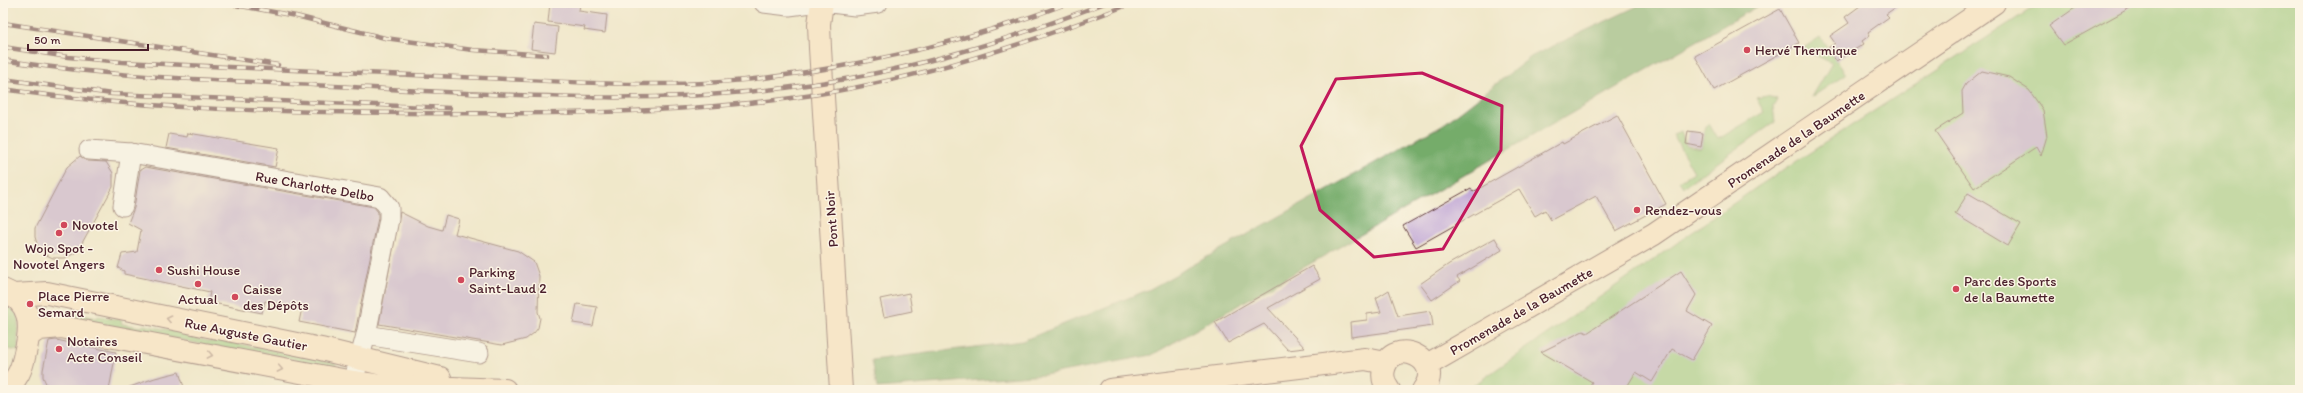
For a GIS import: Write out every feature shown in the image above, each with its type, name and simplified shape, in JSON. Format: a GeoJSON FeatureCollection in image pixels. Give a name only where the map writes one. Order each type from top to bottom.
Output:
{"type":"FeatureCollection","features":[{"type":"Feature","properties":{"kind":"street"},"geometry":{"type":"LineString","coordinates":[[764,3],[789,6],[812,3]]}},
{"type":"Feature","properties":{"kind":"street","name":"Pont Noir"},"geometry":{"type":"LineString","coordinates":[[822,3],[819,24],[820,48],[841,390]]}},
{"type":"Feature","properties":{"kind":"street"},"geometry":{"type":"LineString","coordinates":[[831,3],[855,6],[878,3]]}},
{"type":"Feature","properties":{"kind":"street","name":"Promenade de la Baumette"},"geometry":{"type":"LineString","coordinates":[[1427,365],[1654,234],[1994,3]]}},
{"type":"Feature","properties":{"kind":"street","name":"Rue Charlotte Delbo"},"geometry":{"type":"LineString","coordinates":[[89,150],[131,153],[380,196],[390,208],[389,218],[366,335],[358,359],[353,382]]}},
{"type":"Feature","properties":{"kind":"street"},"geometry":{"type":"LineString","coordinates":[[123,206],[131,153]]}},
{"type":"Feature","properties":{"kind":"street"},"geometry":{"type":"LineString","coordinates":[[3,388],[11,383],[20,371],[29,335],[29,319],[23,306],[9,293]]}},
{"type":"Feature","properties":{"kind":"street","name":"Rue Auguste Gautier"},"geometry":{"type":"LineString","coordinates":[[9,293],[47,294],[321,349],[475,388]]}},
{"type":"Feature","properties":{"kind":"street","name":"Rue Auguste Gautier"},"geometry":{"type":"LineString","coordinates":[[29,335],[39,329],[61,327],[353,382],[505,390]]}},
{"type":"Feature","properties":{"kind":"street"},"geometry":{"type":"LineString","coordinates":[[366,335],[480,353]]}},
{"type":"Feature","properties":{"kind":"street"},"geometry":{"type":"LineString","coordinates":[[1389,390],[1383,376],[1386,363],[1395,355],[1407,352],[1419,356],[1427,365],[1429,378],[1424,390]]}},
{"type":"Feature","properties":{"kind":"street"},"geometry":{"type":"LineString","coordinates":[[1110,390],[1366,359],[1386,363]]}},
{"type":"Feature","properties":{"kind":"highlighted area"},"geometry":{"type":"Polygon","coordinates":[[[1422,73],[1502,106],[1501,150],[1443,249],[1374,257],[1320,210],[1301,146],[1336,79],[1422,73]]]}},
{"type":"Feature","properties":{"kind":"green space"},"geometry":{"type":"Polygon","coordinates":[[[1644,3],[1763,3],[1152,355],[1045,375],[877,388],[872,360],[1022,341],[1150,289],[1444,124],[1532,56],[1644,3]]]}},
{"type":"Feature","properties":{"kind":"green space","name":"Parc des Sports de la Baumette"},"geometry":{"type":"Polygon","coordinates":[[[2040,3],[2300,3],[2300,390],[1467,390],[1757,187],[2040,3]]]}},
{"type":"Feature","properties":{"kind":"green space"},"geometry":{"type":"Polygon","coordinates":[[[1820,37],[1846,74],[1812,97],[1832,63],[1802,49],[1820,37]]]}},
{"type":"Feature","properties":{"kind":"green space"},"geometry":{"type":"Polygon","coordinates":[[[1767,96],[1777,99],[1773,106],[1775,122],[1683,187],[1679,181],[1694,172],[1673,135],[1681,132],[1686,145],[1701,148],[1705,126],[1709,124],[1718,139],[1764,112],[1756,98],[1767,96]]]}},
{"type":"Feature","properties":{"kind":"green space"},"geometry":{"type":"Polygon","coordinates":[[[3,300],[18,315],[18,351],[3,348],[3,300]]]}},
{"type":"Feature","properties":{"kind":"green space"},"geometry":{"type":"Polygon","coordinates":[[[70,311],[96,318],[98,316],[121,320],[122,324],[141,327],[144,325],[184,333],[185,336],[212,342],[215,339],[336,363],[335,368],[250,350],[245,353],[68,317],[70,311]]]}},
{"type":"Feature","properties":{"kind":"building"},"geometry":{"type":"Polygon","coordinates":[[[550,3],[580,3],[579,11],[607,15],[605,33],[584,30],[585,27],[548,22],[550,3]]]}},
{"type":"Feature","properties":{"kind":"building"},"geometry":{"type":"Polygon","coordinates":[[[1864,3],[1902,3],[1886,14],[1889,17],[1868,32],[1870,35],[1862,41],[1864,44],[1836,61],[1828,48],[1835,43],[1830,36],[1849,23],[1845,17],[1864,3]]]}},
{"type":"Feature","properties":{"kind":"building"},"geometry":{"type":"Polygon","coordinates":[[[2082,3],[2139,3],[2063,45],[2049,26],[2082,3]]]}},
{"type":"Feature","properties":{"kind":"building","name":"Hervé Thermique"},"geometry":{"type":"Polygon","coordinates":[[[1780,9],[1799,43],[1714,90],[1695,56],[1780,9]]]}},
{"type":"Feature","properties":{"kind":"building"},"geometry":{"type":"Polygon","coordinates":[[[534,24],[558,27],[555,52],[531,49],[534,24]]]}},
{"type":"Feature","properties":{"kind":"building"},"geometry":{"type":"Polygon","coordinates":[[[1982,71],[2009,77],[2029,90],[2043,110],[2047,136],[2041,156],[2036,147],[1974,188],[1935,131],[1963,113],[1962,91],[1966,84],[1982,71]]]}},
{"type":"Feature","properties":{"kind":"building"},"geometry":{"type":"Polygon","coordinates":[[[1617,115],[1666,204],[1616,231],[1596,196],[1551,220],[1545,210],[1535,216],[1519,189],[1416,247],[1403,226],[1471,188],[1473,192],[1562,142],[1563,144],[1617,115]]]}},
{"type":"Feature","properties":{"kind":"building"},"geometry":{"type":"Polygon","coordinates":[[[1688,131],[1703,133],[1701,147],[1686,144],[1688,131]]]}},
{"type":"Feature","properties":{"kind":"building"},"geometry":{"type":"Polygon","coordinates":[[[188,133],[279,148],[275,167],[166,148],[169,134],[187,137],[188,133]]]}},
{"type":"Feature","properties":{"kind":"building"},"geometry":{"type":"Polygon","coordinates":[[[80,156],[88,161],[106,162],[113,173],[113,187],[77,252],[65,258],[53,258],[44,254],[38,247],[35,237],[35,228],[67,167],[80,156]]]}},
{"type":"Feature","properties":{"kind":"building"},"geometry":{"type":"Polygon","coordinates":[[[145,167],[374,207],[378,212],[378,218],[355,333],[299,322],[302,308],[265,301],[262,313],[208,302],[210,292],[124,274],[124,271],[118,268],[122,254],[137,252],[141,230],[128,223],[134,208],[140,170],[145,167]]]}},
{"type":"Feature","properties":{"kind":"building"},"geometry":{"type":"Polygon","coordinates":[[[1968,193],[2021,224],[2008,246],[1955,214],[1968,193]]]}},
{"type":"Feature","properties":{"kind":"building","name":"Parking Saint-Laud 2"},"geometry":{"type":"Polygon","coordinates":[[[400,212],[428,226],[442,230],[446,215],[459,219],[455,234],[518,251],[534,262],[539,276],[538,312],[540,318],[538,328],[534,333],[526,339],[502,345],[379,324],[400,212]]]}},
{"type":"Feature","properties":{"kind":"building"},"geometry":{"type":"Polygon","coordinates":[[[1495,238],[1502,250],[1457,277],[1460,281],[1432,300],[1420,284],[1449,264],[1495,238]]]}},
{"type":"Feature","properties":{"kind":"building"},"geometry":{"type":"Polygon","coordinates":[[[1312,266],[1320,279],[1268,308],[1305,348],[1288,350],[1264,324],[1228,343],[1215,322],[1312,266]]]}},
{"type":"Feature","properties":{"kind":"building"},"geometry":{"type":"Polygon","coordinates":[[[1681,271],[1696,295],[1687,311],[1712,326],[1692,360],[1672,349],[1652,382],[1636,372],[1625,390],[1587,390],[1592,382],[1541,352],[1583,331],[1587,333],[1681,271]]]}},
{"type":"Feature","properties":{"kind":"building"},"geometry":{"type":"Polygon","coordinates":[[[1389,290],[1398,316],[1431,311],[1433,326],[1351,337],[1350,322],[1367,320],[1367,314],[1381,312],[1376,298],[1389,290]]]}},
{"type":"Feature","properties":{"kind":"building"},"geometry":{"type":"Polygon","coordinates":[[[909,293],[912,311],[884,317],[880,299],[909,293]]]}},
{"type":"Feature","properties":{"kind":"building"},"geometry":{"type":"Polygon","coordinates":[[[577,304],[597,307],[593,326],[573,323],[577,304]]]}},
{"type":"Feature","properties":{"kind":"building"},"geometry":{"type":"Polygon","coordinates":[[[56,340],[116,352],[109,390],[49,390],[43,377],[43,370],[49,341],[56,340]]]}},
{"type":"Feature","properties":{"kind":"building"},"geometry":{"type":"Polygon","coordinates":[[[179,372],[185,390],[127,390],[127,388],[155,378],[179,372]]]}},
{"type":"Feature","properties":{"kind":"railway"},"geometry":{"type":"LineString","coordinates":[[224,3],[296,16],[385,38],[473,50],[547,55]]}},
{"type":"Feature","properties":{"kind":"railway"},"geometry":{"type":"LineString","coordinates":[[3,47],[68,57],[122,62],[591,83],[699,83],[735,81],[809,72],[885,57],[959,39],[1069,3]]}},
{"type":"Feature","properties":{"kind":"railway"},"geometry":{"type":"LineString","coordinates":[[3,60],[126,75],[209,80],[574,97],[694,96],[814,84],[851,78],[925,62],[998,41],[1105,3]]}},
{"type":"Feature","properties":{"kind":"railway"},"geometry":{"type":"LineString","coordinates":[[3,89],[53,96],[153,105],[304,112],[557,113],[661,110],[763,102],[854,88],[895,79],[975,58],[1055,32],[1133,3]]}},
{"type":"Feature","properties":{"kind":"railway"},"geometry":{"type":"LineString","coordinates":[[3,23],[278,65]]}},
{"type":"Feature","properties":{"kind":"railway"},"geometry":{"type":"LineString","coordinates":[[3,79],[112,94],[450,108]]}},
{"type":"Feature","properties":{"kind":"place","name":"Hervé Thermique"},"geometry":{"type":"Point","coordinates":[1747,50]}},
{"type":"Feature","properties":{"kind":"place","name":"Rendez-vous"},"geometry":{"type":"Point","coordinates":[1637,210]}},
{"type":"Feature","properties":{"kind":"place","name":"Novotel"},"geometry":{"type":"Point","coordinates":[64,225]}},
{"type":"Feature","properties":{"kind":"place","name":"Wojo Spot - Novotel Angers"},"geometry":{"type":"Point","coordinates":[59,233]}},
{"type":"Feature","properties":{"kind":"place","name":"Sushi House"},"geometry":{"type":"Point","coordinates":[159,270]}},
{"type":"Feature","properties":{"kind":"place","name":"Parking Saint-Laud 2"},"geometry":{"type":"Point","coordinates":[461,280]}},
{"type":"Feature","properties":{"kind":"place","name":"Actual"},"geometry":{"type":"Point","coordinates":[198,284]}},
{"type":"Feature","properties":{"kind":"place","name":"Parc des Sports de la Baumette"},"geometry":{"type":"Point","coordinates":[1956,289]}},
{"type":"Feature","properties":{"kind":"place","name":"Caisse des Dépôts"},"geometry":{"type":"Point","coordinates":[235,297]}},
{"type":"Feature","properties":{"kind":"place","name":"Place Pierre Semard"},"geometry":{"type":"Point","coordinates":[30,304]}},
{"type":"Feature","properties":{"kind":"place","name":"Notaires Acte Conseil"},"geometry":{"type":"Point","coordinates":[59,349]}}]}
